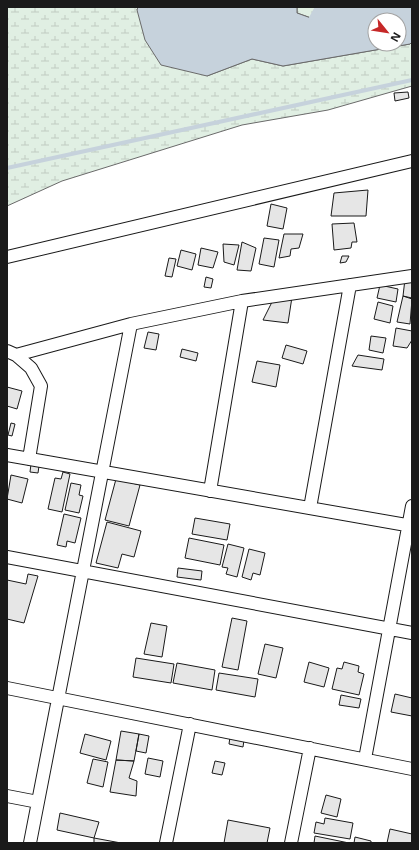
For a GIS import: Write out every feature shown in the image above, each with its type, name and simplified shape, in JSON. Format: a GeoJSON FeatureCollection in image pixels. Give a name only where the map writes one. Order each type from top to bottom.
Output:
{"type":"FeatureCollection","features":[{"type":"Feature","properties":{"kind":"street"},"geometry":{"type":"LineString","coordinates":[[7,257],[412,161]]}},
{"type":"Feature","properties":{"kind":"street"},"geometry":{"type":"LineString","coordinates":[[12,353],[131,324],[242,302],[412,276]]}},
{"type":"Feature","properties":{"kind":"street"},"geometry":{"type":"LineString","coordinates":[[310,508],[350,285]]}},
{"type":"Feature","properties":{"kind":"street"},"geometry":{"type":"LineString","coordinates":[[210,491],[242,302]]}},
{"type":"Feature","properties":{"kind":"street"},"geometry":{"type":"LineString","coordinates":[[30,843],[131,324]]}},
{"type":"Feature","properties":{"kind":"street"},"geometry":{"type":"LineString","coordinates":[[12,353],[32,368],[41,386],[29,459]]}},
{"type":"Feature","properties":{"kind":"street"},"geometry":{"type":"LineString","coordinates":[[7,455],[410,526]]}},
{"type":"Feature","properties":{"kind":"street"},"geometry":{"type":"LineString","coordinates":[[365,759],[410,526],[412,506]]}},
{"type":"Feature","properties":{"kind":"street"},"geometry":{"type":"LineString","coordinates":[[7,557],[412,633]]}},
{"type":"Feature","properties":{"kind":"street"},"geometry":{"type":"LineString","coordinates":[[7,688],[412,769]]}},
{"type":"Feature","properties":{"kind":"street"},"geometry":{"type":"LineString","coordinates":[[166,843],[190,724]]}},
{"type":"Feature","properties":{"kind":"street"},"geometry":{"type":"LineString","coordinates":[[291,843],[310,748]]}},
{"type":"Feature","properties":{"kind":"street"},"geometry":{"type":"LineString","coordinates":[[7,796],[38,802]]}},
{"type":"Feature","properties":{"kind":"green space"},"geometry":{"type":"Polygon","coordinates":[[[7,7],[138,7],[137,10],[207,76],[252,59],[283,66],[367,51],[407,52],[407,45],[412,42],[412,86],[328,110],[242,125],[62,181],[7,206],[7,7]]]}},
{"type":"Feature","properties":{"kind":"green space"},"geometry":{"type":"Polygon","coordinates":[[[297,7],[318,7],[311,18],[297,13],[297,7]]]}},
{"type":"Feature","properties":{"kind":"shaded area"},"geometry":{"type":"Polygon","coordinates":[[[138,7],[297,7],[297,13],[311,18],[318,7],[412,7],[412,42],[410,44],[407,45],[407,12],[367,12],[367,51],[283,66],[252,59],[207,76],[161,65],[145,40],[137,10],[138,7]]]}},
{"type":"Feature","properties":{"kind":"building"},"geometry":{"type":"Polygon","coordinates":[[[408,92],[409,98],[395,101],[394,93],[408,92]]]}},
{"type":"Feature","properties":{"kind":"building"},"geometry":{"type":"Polygon","coordinates":[[[368,190],[366,216],[331,216],[334,193],[368,190]]]}},
{"type":"Feature","properties":{"kind":"building"},"geometry":{"type":"Polygon","coordinates":[[[271,204],[287,208],[283,229],[267,226],[271,204]]]}},
{"type":"Feature","properties":{"kind":"building"},"geometry":{"type":"Polygon","coordinates":[[[354,223],[357,242],[352,242],[351,248],[334,250],[332,224],[354,223]]]}},
{"type":"Feature","properties":{"kind":"building"},"geometry":{"type":"Polygon","coordinates":[[[284,234],[303,234],[299,248],[291,249],[290,256],[279,258],[284,234]]]}},
{"type":"Feature","properties":{"kind":"building"},"geometry":{"type":"Polygon","coordinates":[[[264,238],[279,240],[274,267],[259,264],[264,238]]]}},
{"type":"Feature","properties":{"kind":"building"},"geometry":{"type":"Polygon","coordinates":[[[242,242],[256,248],[251,271],[237,270],[242,242]]]}},
{"type":"Feature","properties":{"kind":"building"},"geometry":{"type":"Polygon","coordinates":[[[223,244],[239,245],[234,265],[224,262],[223,244]]]}},
{"type":"Feature","properties":{"kind":"building"},"geometry":{"type":"Polygon","coordinates":[[[201,248],[218,252],[213,268],[198,265],[201,248]]]}},
{"type":"Feature","properties":{"kind":"building"},"geometry":{"type":"Polygon","coordinates":[[[181,250],[196,254],[192,270],[177,266],[181,250]]]}},
{"type":"Feature","properties":{"kind":"building"},"geometry":{"type":"Polygon","coordinates":[[[342,256],[349,256],[346,262],[340,263],[342,256]]]}},
{"type":"Feature","properties":{"kind":"building"},"geometry":{"type":"Polygon","coordinates":[[[169,258],[176,259],[172,277],[165,276],[169,258]]]}},
{"type":"Feature","properties":{"kind":"building"},"geometry":{"type":"Polygon","coordinates":[[[206,277],[213,279],[211,288],[204,287],[206,277]]]}},
{"type":"Feature","properties":{"kind":"building"},"geometry":{"type":"Polygon","coordinates":[[[405,279],[412,280],[412,298],[403,296],[405,279]]]}},
{"type":"Feature","properties":{"kind":"building"},"geometry":{"type":"Polygon","coordinates":[[[380,285],[398,289],[396,302],[377,298],[380,285]]]}},
{"type":"Feature","properties":{"kind":"building"},"geometry":{"type":"Polygon","coordinates":[[[403,296],[412,299],[410,324],[397,322],[403,296]]]}},
{"type":"Feature","properties":{"kind":"building"},"geometry":{"type":"Polygon","coordinates":[[[292,297],[288,323],[263,320],[273,300],[292,297]]]}},
{"type":"Feature","properties":{"kind":"building"},"geometry":{"type":"Polygon","coordinates":[[[378,302],[393,306],[390,323],[374,319],[378,302]]]}},
{"type":"Feature","properties":{"kind":"building"},"geometry":{"type":"Polygon","coordinates":[[[396,328],[412,331],[412,340],[407,348],[393,346],[396,328]]]}},
{"type":"Feature","properties":{"kind":"building"},"geometry":{"type":"Polygon","coordinates":[[[148,332],[159,334],[156,350],[144,348],[148,332]]]}},
{"type":"Feature","properties":{"kind":"building"},"geometry":{"type":"Polygon","coordinates":[[[371,336],[386,338],[383,353],[369,350],[371,336]]]}},
{"type":"Feature","properties":{"kind":"building"},"geometry":{"type":"Polygon","coordinates":[[[286,345],[307,351],[303,364],[282,358],[286,345]]]}},
{"type":"Feature","properties":{"kind":"building"},"geometry":{"type":"Polygon","coordinates":[[[182,349],[198,353],[196,361],[180,357],[182,349]]]}},
{"type":"Feature","properties":{"kind":"building"},"geometry":{"type":"Polygon","coordinates":[[[358,355],[384,359],[382,370],[352,366],[358,355]]]}},
{"type":"Feature","properties":{"kind":"building"},"geometry":{"type":"Polygon","coordinates":[[[257,361],[280,365],[276,387],[252,382],[257,361]]]}},
{"type":"Feature","properties":{"kind":"building"},"geometry":{"type":"Polygon","coordinates":[[[7,387],[22,391],[17,409],[7,406],[7,387]]]}},
{"type":"Feature","properties":{"kind":"building"},"geometry":{"type":"Polygon","coordinates":[[[11,423],[15,424],[12,436],[8,435],[11,423]]]}},
{"type":"Feature","properties":{"kind":"building"},"geometry":{"type":"Polygon","coordinates":[[[31,464],[39,466],[38,473],[30,472],[31,464]]]}},
{"type":"Feature","properties":{"kind":"building"},"geometry":{"type":"Polygon","coordinates":[[[63,472],[70,474],[62,512],[48,509],[55,478],[61,479],[63,472]]]}},
{"type":"Feature","properties":{"kind":"building"},"geometry":{"type":"Polygon","coordinates":[[[11,475],[28,479],[22,503],[7,499],[11,475]]]}},
{"type":"Feature","properties":{"kind":"building"},"geometry":{"type":"Polygon","coordinates":[[[116,479],[140,485],[129,526],[105,520],[116,479]]]}},
{"type":"Feature","properties":{"kind":"building"},"geometry":{"type":"Polygon","coordinates":[[[71,483],[81,485],[79,495],[83,496],[79,513],[65,510],[71,483]]]}},
{"type":"Feature","properties":{"kind":"building"},"geometry":{"type":"Polygon","coordinates":[[[64,514],[81,518],[75,543],[67,541],[66,547],[57,545],[64,514]]]}},
{"type":"Feature","properties":{"kind":"building"},"geometry":{"type":"Polygon","coordinates":[[[195,518],[230,524],[227,540],[192,534],[195,518]]]}},
{"type":"Feature","properties":{"kind":"building"},"geometry":{"type":"Polygon","coordinates":[[[107,522],[141,531],[134,557],[122,554],[118,568],[96,563],[107,522]]]}},
{"type":"Feature","properties":{"kind":"building"},"geometry":{"type":"Polygon","coordinates":[[[189,538],[224,545],[220,565],[185,558],[189,538]]]}},
{"type":"Feature","properties":{"kind":"building"},"geometry":{"type":"Polygon","coordinates":[[[228,544],[244,548],[237,577],[226,574],[228,568],[222,567],[228,544]]]}},
{"type":"Feature","properties":{"kind":"building"},"geometry":{"type":"Polygon","coordinates":[[[249,549],[265,553],[260,575],[253,573],[251,580],[242,577],[249,549]]]}},
{"type":"Feature","properties":{"kind":"building"},"geometry":{"type":"Polygon","coordinates":[[[178,568],[202,571],[201,580],[177,577],[178,568]]]}},
{"type":"Feature","properties":{"kind":"building"},"geometry":{"type":"Polygon","coordinates":[[[28,574],[38,576],[24,623],[7,619],[7,580],[26,584],[28,574]]]}},
{"type":"Feature","properties":{"kind":"building"},"geometry":{"type":"Polygon","coordinates":[[[232,618],[247,621],[238,670],[222,667],[232,618]]]}},
{"type":"Feature","properties":{"kind":"building"},"geometry":{"type":"Polygon","coordinates":[[[151,623],[167,626],[162,657],[144,654],[151,623]]]}},
{"type":"Feature","properties":{"kind":"building"},"geometry":{"type":"Polygon","coordinates":[[[265,644],[283,648],[276,678],[258,674],[265,644]]]}},
{"type":"Feature","properties":{"kind":"building"},"geometry":{"type":"Polygon","coordinates":[[[136,658],[174,664],[171,683],[133,677],[136,658]]]}},
{"type":"Feature","properties":{"kind":"building"},"geometry":{"type":"Polygon","coordinates":[[[309,662],[329,668],[324,687],[304,682],[309,662]]]}},
{"type":"Feature","properties":{"kind":"building"},"geometry":{"type":"Polygon","coordinates":[[[344,662],[359,666],[358,672],[364,674],[359,695],[332,689],[337,668],[342,669],[344,662]]]}},
{"type":"Feature","properties":{"kind":"building"},"geometry":{"type":"Polygon","coordinates":[[[177,663],[215,670],[212,690],[173,683],[177,663]]]}},
{"type":"Feature","properties":{"kind":"building"},"geometry":{"type":"Polygon","coordinates":[[[219,673],[258,679],[255,697],[216,690],[219,673]]]}},
{"type":"Feature","properties":{"kind":"building"},"geometry":{"type":"Polygon","coordinates":[[[395,694],[412,698],[412,716],[391,712],[395,694]]]}},
{"type":"Feature","properties":{"kind":"building"},"geometry":{"type":"Polygon","coordinates":[[[341,695],[361,699],[359,708],[339,705],[341,695]]]}},
{"type":"Feature","properties":{"kind":"building"},"geometry":{"type":"Polygon","coordinates":[[[121,731],[139,734],[134,761],[116,760],[121,731]]]}},
{"type":"Feature","properties":{"kind":"building"},"geometry":{"type":"Polygon","coordinates":[[[85,734],[111,741],[106,760],[80,753],[85,734]]]}},
{"type":"Feature","properties":{"kind":"building"},"geometry":{"type":"Polygon","coordinates":[[[139,734],[149,736],[146,753],[136,751],[139,734]]]}},
{"type":"Feature","properties":{"kind":"building"},"geometry":{"type":"Polygon","coordinates":[[[230,737],[244,740],[243,747],[229,744],[230,737]]]}},
{"type":"Feature","properties":{"kind":"building"},"geometry":{"type":"Polygon","coordinates":[[[148,758],[163,761],[160,777],[145,774],[148,758]]]}},
{"type":"Feature","properties":{"kind":"building"},"geometry":{"type":"Polygon","coordinates":[[[93,759],[108,762],[103,787],[87,783],[93,759]]]}},
{"type":"Feature","properties":{"kind":"building"},"geometry":{"type":"Polygon","coordinates":[[[116,760],[134,761],[129,778],[137,781],[136,796],[110,792],[116,760]]]}},
{"type":"Feature","properties":{"kind":"building"},"geometry":{"type":"Polygon","coordinates":[[[215,761],[225,763],[222,775],[212,773],[215,761]]]}},
{"type":"Feature","properties":{"kind":"building"},"geometry":{"type":"Polygon","coordinates":[[[326,795],[341,799],[337,817],[321,813],[326,795]]]}},
{"type":"Feature","properties":{"kind":"building"},"geometry":{"type":"Polygon","coordinates":[[[60,813],[99,822],[94,838],[57,830],[60,813]]]}},
{"type":"Feature","properties":{"kind":"building"},"geometry":{"type":"Polygon","coordinates":[[[325,818],[353,823],[350,839],[314,833],[316,822],[324,824],[325,818]]]}},
{"type":"Feature","properties":{"kind":"building"},"geometry":{"type":"Polygon","coordinates":[[[228,820],[270,828],[267,843],[224,843],[228,820]]]}},
{"type":"Feature","properties":{"kind":"building"},"geometry":{"type":"Polygon","coordinates":[[[390,829],[412,834],[412,843],[387,843],[390,829]]]}},
{"type":"Feature","properties":{"kind":"building"},"geometry":{"type":"Polygon","coordinates":[[[315,836],[349,843],[314,843],[315,836]]]}},
{"type":"Feature","properties":{"kind":"building"},"geometry":{"type":"Polygon","coordinates":[[[355,837],[371,841],[371,843],[354,843],[355,837]]]}},
{"type":"Feature","properties":{"kind":"building"},"geometry":{"type":"Polygon","coordinates":[[[94,838],[121,843],[94,843],[94,838]]]}},
{"type":"Feature","properties":{"kind":"waterway"},"geometry":{"type":"LineString","coordinates":[[311,18],[317,7]]}},
{"type":"Feature","properties":{"kind":"waterway"},"geometry":{"type":"LineString","coordinates":[[7,168],[412,80]]}}]}
